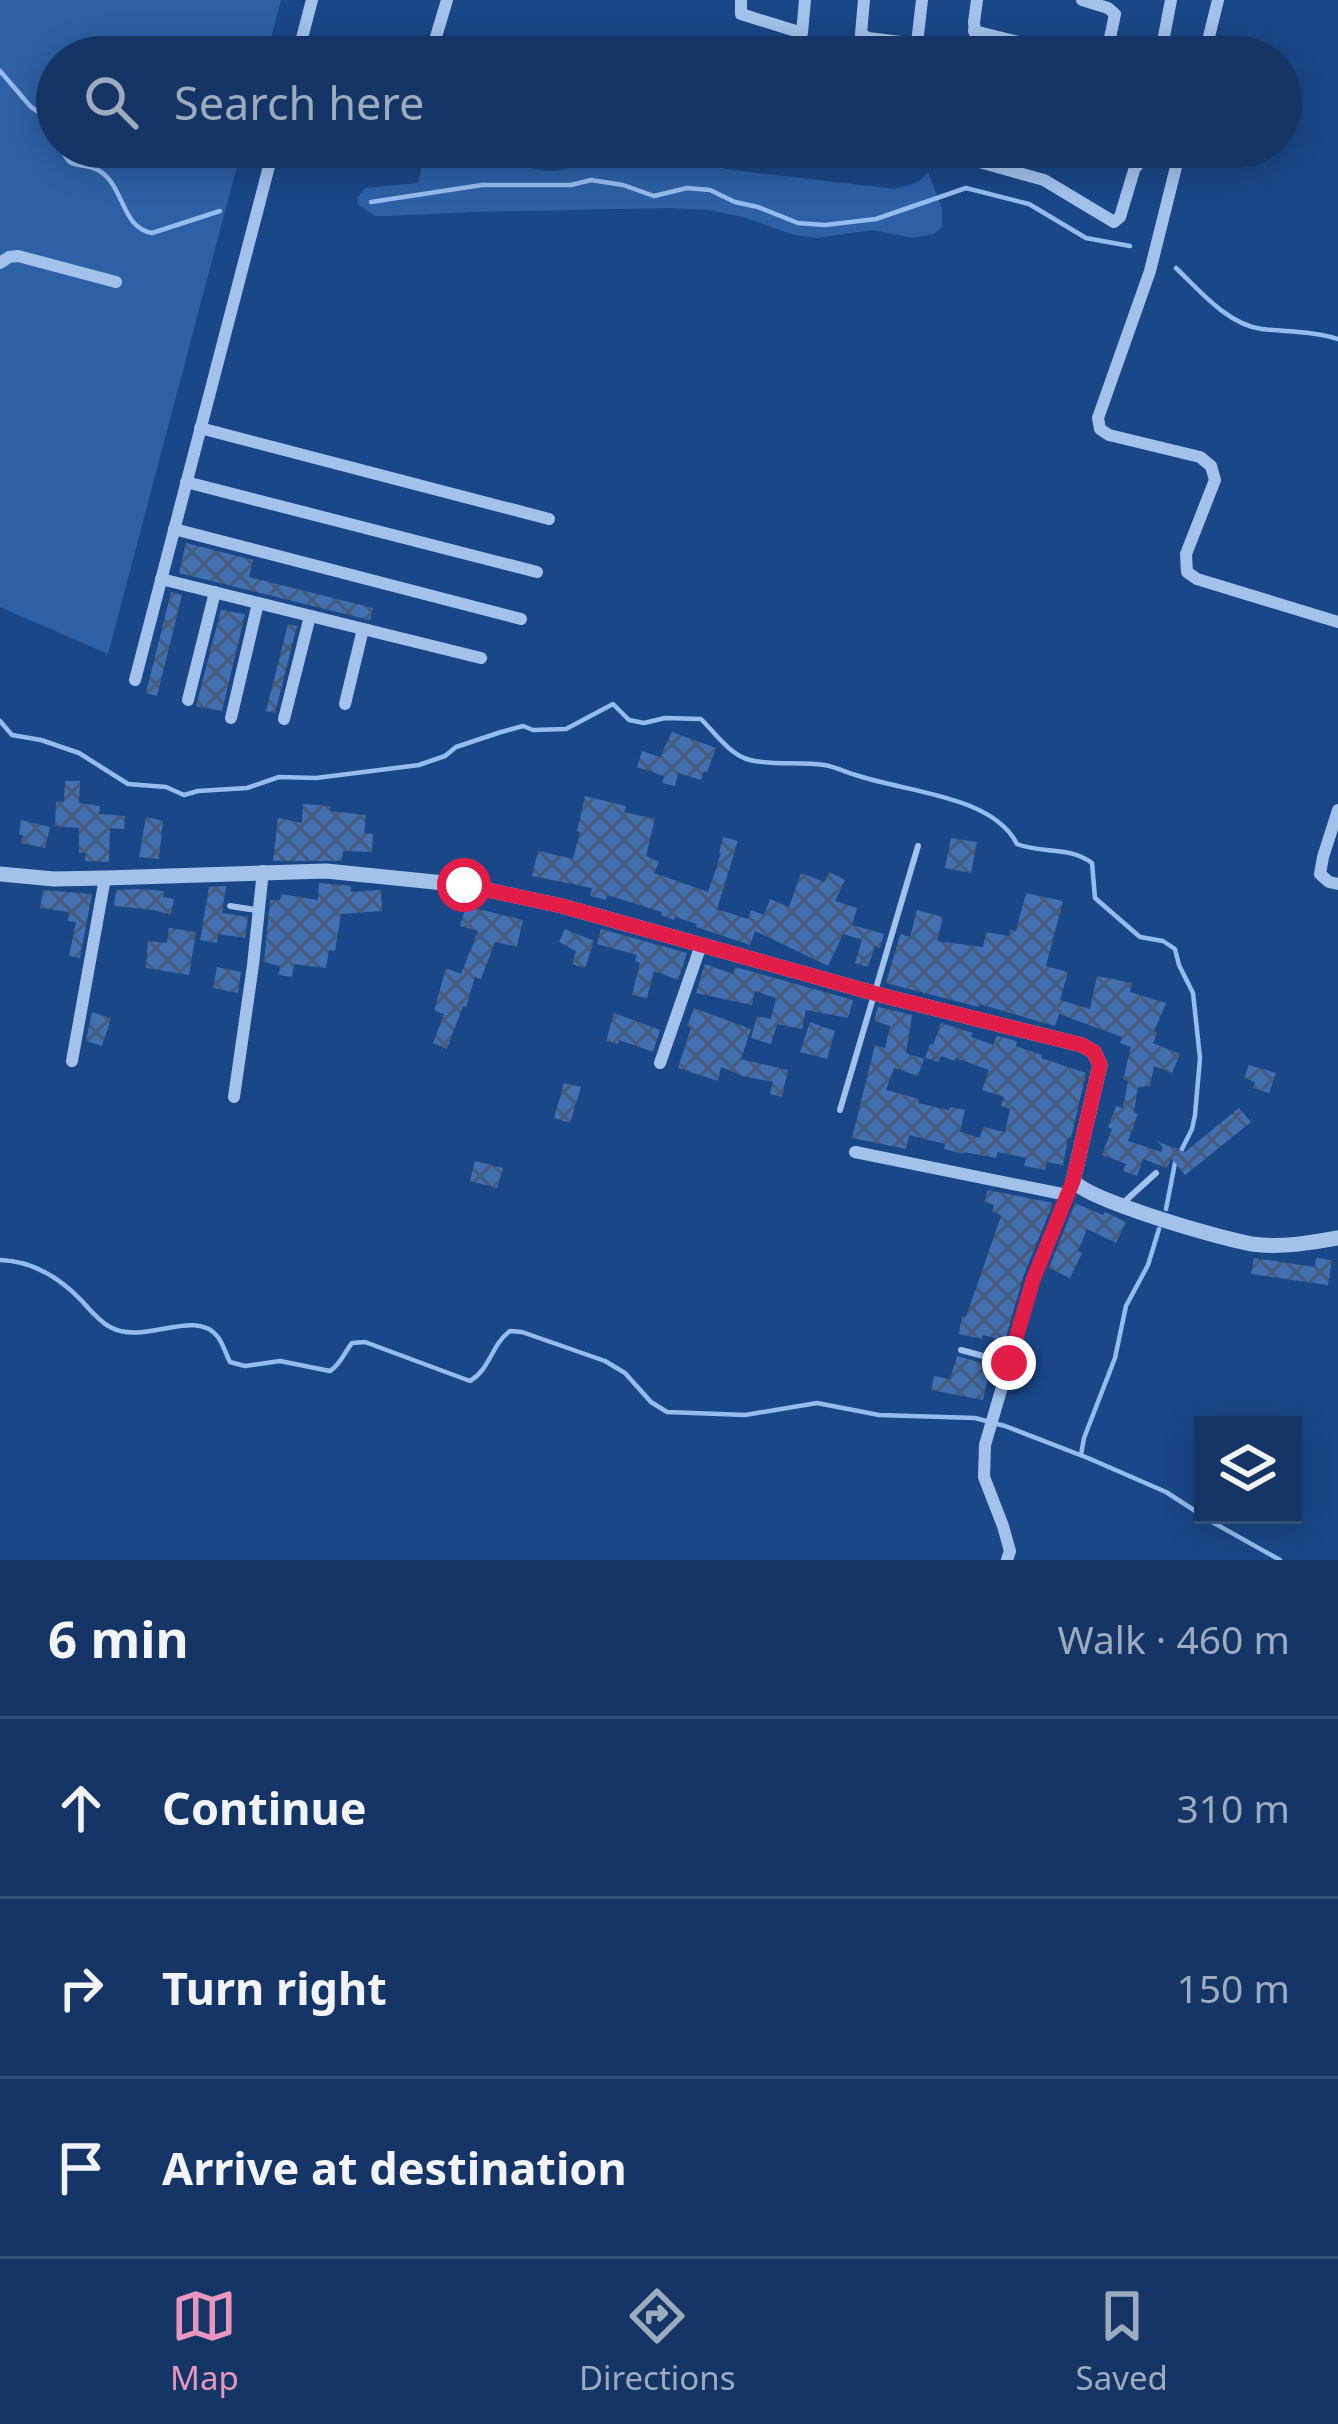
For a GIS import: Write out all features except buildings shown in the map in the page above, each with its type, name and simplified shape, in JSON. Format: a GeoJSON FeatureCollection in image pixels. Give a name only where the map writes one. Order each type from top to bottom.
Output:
{"type":"FeatureCollection","features":[{"type":"Feature","properties":{"kind":"street"},"geometry":{"type":"LineString","coordinates":[[303,36],[312,0]]}},
{"type":"Feature","properties":{"kind":"street"},"geometry":{"type":"LineString","coordinates":[[436,36],[446,0]]}},
{"type":"Feature","properties":{"kind":"street"},"geometry":{"type":"LineString","coordinates":[[741,0],[741,14],[802,33],[805,0]]}},
{"type":"Feature","properties":{"kind":"street"},"geometry":{"type":"LineString","coordinates":[[864,0],[864,36]]}},
{"type":"Feature","properties":{"kind":"street"},"geometry":{"type":"LineString","coordinates":[[918,36],[922,0]]}},
{"type":"Feature","properties":{"kind":"street"},"geometry":{"type":"LineString","coordinates":[[976,36],[977,0]]}},
{"type":"Feature","properties":{"kind":"street"},"geometry":{"type":"LineString","coordinates":[[1082,0],[1115,14],[1110,36]]}},
{"type":"Feature","properties":{"kind":"street"},"geometry":{"type":"LineString","coordinates":[[1164,36],[1171,0]]}},
{"type":"Feature","properties":{"kind":"street"},"geometry":{"type":"LineString","coordinates":[[1209,36],[1218,0]]}},
{"type":"Feature","properties":{"kind":"street"},"geometry":{"type":"LineString","coordinates":[[974,31],[994,36]]}},
{"type":"Feature","properties":{"kind":"street"},"geometry":{"type":"LineString","coordinates":[[135,680],[268,168]]}},
{"type":"Feature","properties":{"kind":"street"},"geometry":{"type":"LineString","coordinates":[[1001,168],[1044,180],[1114,222],[1120,217],[1136,168]]}},
{"type":"Feature","properties":{"kind":"street"},"geometry":{"type":"LineString","coordinates":[[1176,168],[1150,271],[1098,418],[1100,429],[1200,457],[1211,466],[1215,480],[1186,554],[1187,572],[1338,622]]}},
{"type":"Feature","properties":{"kind":"street"},"geometry":{"type":"LineString","coordinates":[[0,263],[18,256],[116,282]]}},
{"type":"Feature","properties":{"kind":"street"},"geometry":{"type":"LineString","coordinates":[[200,428],[549,520]]}},
{"type":"Feature","properties":{"kind":"street"},"geometry":{"type":"LineString","coordinates":[[187,482],[537,572]]}},
{"type":"Feature","properties":{"kind":"street"},"geometry":{"type":"LineString","coordinates":[[174,529],[521,619]]}},
{"type":"Feature","properties":{"kind":"street"},"geometry":{"type":"LineString","coordinates":[[161,579],[481,658]]}},
{"type":"Feature","properties":{"kind":"street"},"geometry":{"type":"LineString","coordinates":[[188,700],[215,592]]}},
{"type":"Feature","properties":{"kind":"street"},"geometry":{"type":"LineString","coordinates":[[231,718],[258,603]]}},
{"type":"Feature","properties":{"kind":"street"},"geometry":{"type":"LineString","coordinates":[[284,719],[310,616]]}},
{"type":"Feature","properties":{"kind":"street"},"geometry":{"type":"LineString","coordinates":[[345,704],[363,629]]}},
{"type":"Feature","properties":{"kind":"street"},"geometry":{"type":"LineString","coordinates":[[1338,810],[1320,874],[1338,884]]}},
{"type":"Feature","properties":{"kind":"street"},"geometry":{"type":"LineString","coordinates":[[0,874],[54,879],[326,871],[464,885],[562,906],[1094,1052],[1100,1065],[1070,1188],[1033,1280],[983,1462],[1010,1550],[1007,1560]]}},
{"type":"Feature","properties":{"kind":"street"},"geometry":{"type":"LineString","coordinates":[[234,1096],[262,872]]}},
{"type":"Feature","properties":{"kind":"street"},"geometry":{"type":"LineString","coordinates":[[72,1061],[105,878]]}},
{"type":"Feature","properties":{"kind":"street"},"geometry":{"type":"LineString","coordinates":[[660,1063],[701,945]]}},
{"type":"Feature","properties":{"kind":"street"},"geometry":{"type":"LineString","coordinates":[[855,1151],[1084,1191],[1253,1244],[1338,1238]]}},
{"type":"Feature","properties":{"kind":"lane"},"geometry":{"type":"LineString","coordinates":[[840,1110],[918,846]]}},
{"type":"Feature","properties":{"kind":"lane"},"geometry":{"type":"LineString","coordinates":[[230,906],[260,910]]}},
{"type":"Feature","properties":{"kind":"lane"},"geometry":{"type":"LineString","coordinates":[[1121,1205],[1156,1174]]}},
{"type":"Feature","properties":{"kind":"lane"},"geometry":{"type":"LineString","coordinates":[[961,1350],[1009,1363]]}},
{"type":"Feature","properties":{"kind":"shaded area"},"geometry":{"type":"Polygon","coordinates":[[[0,0],[281,0],[272,36],[36,36],[36,168],[236,168],[108,654],[0,607],[0,0]]]}},
{"type":"Feature","properties":{"kind":"shaded area"},"geometry":{"type":"Polygon","coordinates":[[[422,168],[724,168],[896,189],[918,182],[928,172],[942,209],[942,227],[934,234],[913,238],[873,230],[817,238],[709,210],[375,216],[358,205],[365,188],[418,183],[422,168]]]}},
{"type":"Feature","properties":{"kind":"waterway"},"geometry":{"type":"LineString","coordinates":[[0,71],[36,110]]}},
{"type":"Feature","properties":{"kind":"waterway"},"geometry":{"type":"LineString","coordinates":[[93,168],[113,185],[134,223],[152,233],[220,211]]}},
{"type":"Feature","properties":{"kind":"waterway"},"geometry":{"type":"LineString","coordinates":[[371,202],[482,185],[571,185],[591,180],[654,196],[687,188],[710,190],[798,223],[825,225],[876,219],[966,188],[1029,204],[1086,238],[1130,246]]}},
{"type":"Feature","properties":{"kind":"waterway"},"geometry":{"type":"LineString","coordinates":[[1176,268],[1237,321],[1338,339]]}},
{"type":"Feature","properties":{"kind":"waterway"},"geometry":{"type":"LineString","coordinates":[[0,721],[12,735],[79,753],[128,784],[166,787],[184,795],[247,788],[279,777],[316,778],[419,765],[456,747],[523,726],[566,729],[613,704],[629,720],[644,723],[701,719],[729,749],[750,760],[829,766],[969,806],[989,815],[1017,844],[1074,854],[1092,863],[1095,898],[1140,937],[1163,941],[1175,949],[1193,993],[1200,1058],[1192,1129],[1175,1163],[1166,1209]]}},
{"type":"Feature","properties":{"kind":"waterway"},"geometry":{"type":"LineString","coordinates":[[1081,1455],[1115,1358],[1126,1306],[1148,1265],[1159,1229]]}},
{"type":"Feature","properties":{"kind":"waterway"},"geometry":{"type":"LineString","coordinates":[[0,1260],[45,1272],[102,1322],[123,1332],[196,1325],[208,1329],[218,1337],[230,1362],[245,1366],[280,1361],[330,1371],[352,1343],[365,1342],[470,1381],[510,1331],[605,1361],[667,1412],[745,1415],[817,1403],[879,1415],[975,1418],[1166,1492],[1280,1560]]}},
{"type":"Feature","properties":{"kind":"route"},"geometry":{"type":"LineString","coordinates":[[464,885],[562,906],[1094,1052],[1100,1065],[1073,1181],[1033,1280],[1009,1363]]}}]}
